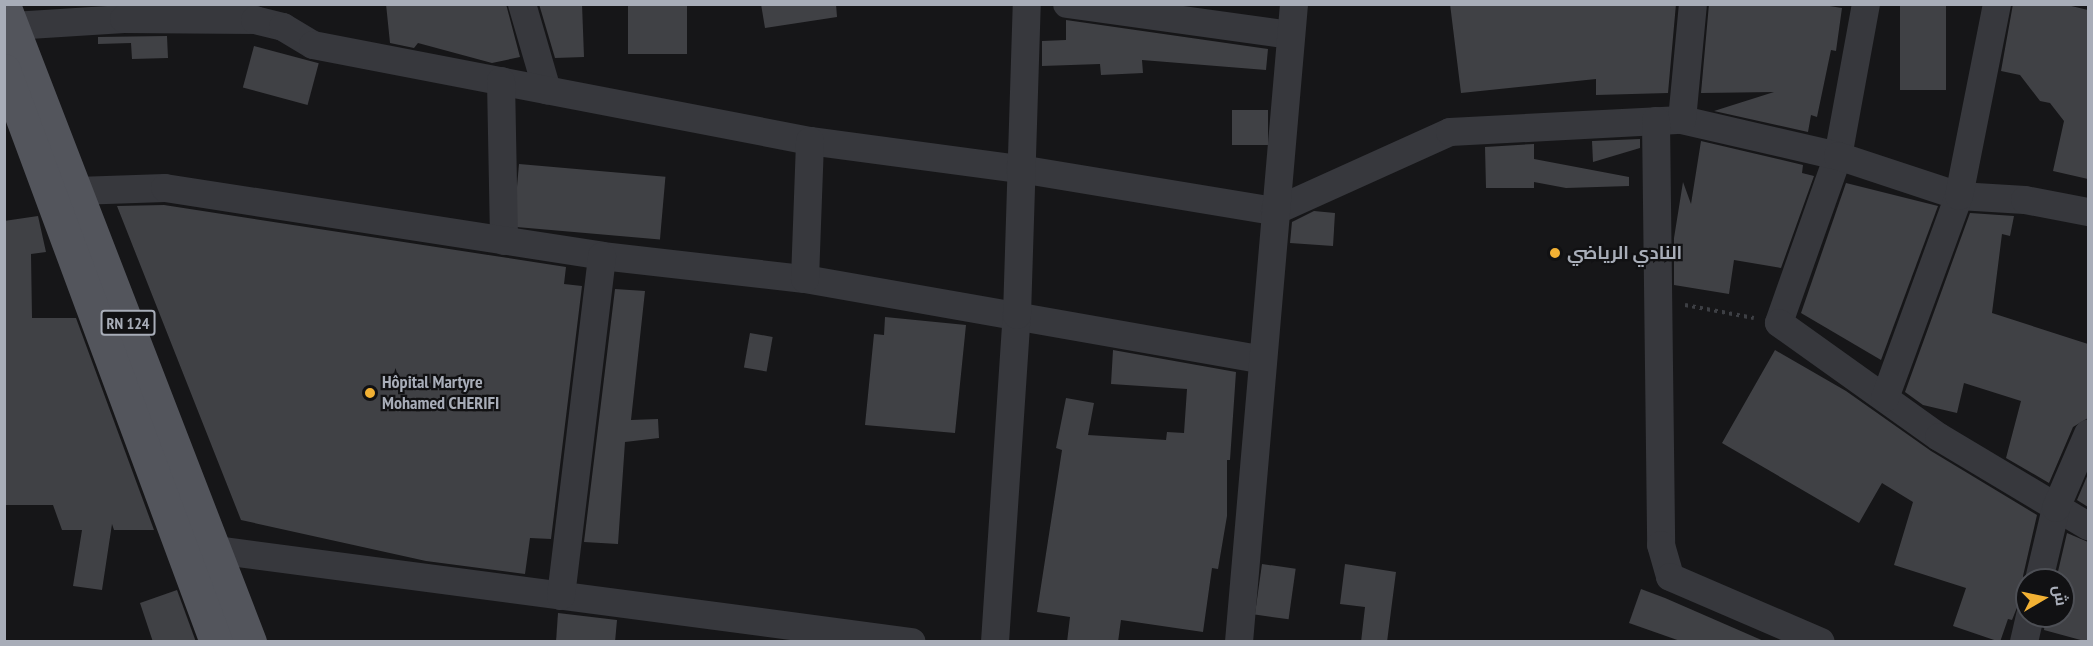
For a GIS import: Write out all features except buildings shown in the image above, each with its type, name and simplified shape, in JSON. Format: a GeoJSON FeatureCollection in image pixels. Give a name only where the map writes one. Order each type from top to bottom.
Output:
{"type":"FeatureCollection","features":[{"type":"Feature","properties":{"kind":"main road","name":"RN 124"},"geometry":{"type":"LineString","coordinates":[[9,15],[250,642]]}},
{"type":"Feature","properties":{"kind":"main road","name":"RN 124"},"geometry":{"type":"LineString","coordinates":[[4,70],[216,642]]}},
{"type":"Feature","properties":{"kind":"street"},"geometry":{"type":"LineString","coordinates":[[522,4],[547,90]]}},
{"type":"Feature","properties":{"kind":"street"},"geometry":{"type":"LineString","coordinates":[[995,642],[1017,315],[1027,4]]}},
{"type":"Feature","properties":{"kind":"street"},"geometry":{"type":"LineString","coordinates":[[1067,4],[1290,35]]}},
{"type":"Feature","properties":{"kind":"street"},"geometry":{"type":"LineString","coordinates":[[1239,642],[1294,4]]}},
{"type":"Feature","properties":{"kind":"street"},"geometry":{"type":"LineString","coordinates":[[1694,4],[1669,121],[1658,300],[1661,545],[1670,577],[1821,642]]}},
{"type":"Feature","properties":{"kind":"street"},"geometry":{"type":"LineString","coordinates":[[1866,4],[1838,156],[1779,323],[1939,437],[2088,526]]}},
{"type":"Feature","properties":{"kind":"street"},"geometry":{"type":"LineString","coordinates":[[1885,398],[1959,196],[1997,4]]}},
{"type":"Feature","properties":{"kind":"street"},"geometry":{"type":"LineString","coordinates":[[9,15],[255,20],[283,27],[314,45],[810,141],[1020,169],[1275,211],[1450,132],[1669,121],[1838,156],[1959,196],[2025,200],[2088,212]]}},
{"type":"Feature","properties":{"kind":"street"},"geometry":{"type":"LineString","coordinates":[[501,81],[504,240]]}},
{"type":"Feature","properties":{"kind":"street"},"geometry":{"type":"LineString","coordinates":[[805,279],[810,141]]}},
{"type":"Feature","properties":{"kind":"street"},"geometry":{"type":"LineString","coordinates":[[77,191],[165,188],[602,256],[805,279],[1263,360]]}},
{"type":"Feature","properties":{"kind":"street"},"geometry":{"type":"LineString","coordinates":[[561,596],[602,256]]}},
{"type":"Feature","properties":{"kind":"street"},"geometry":{"type":"LineString","coordinates":[[2042,568],[2056,508],[2088,434]]}},
{"type":"Feature","properties":{"kind":"street"},"geometry":{"type":"LineString","coordinates":[[179,545],[912,642]]}},
{"type":"Feature","properties":{"kind":"path"},"geometry":{"type":"LineString","coordinates":[[1658,300],[1779,323]]}},
{"type":"Feature","properties":{"kind":"place","name":"النادي الرياضي"},"geometry":{"type":"Point","coordinates":[1555,253]}},
{"type":"Feature","properties":{"kind":"place","name":"Hôpital Martyre Mohamed CHERIFI"},"geometry":{"type":"Point","coordinates":[370,393]}}]}
